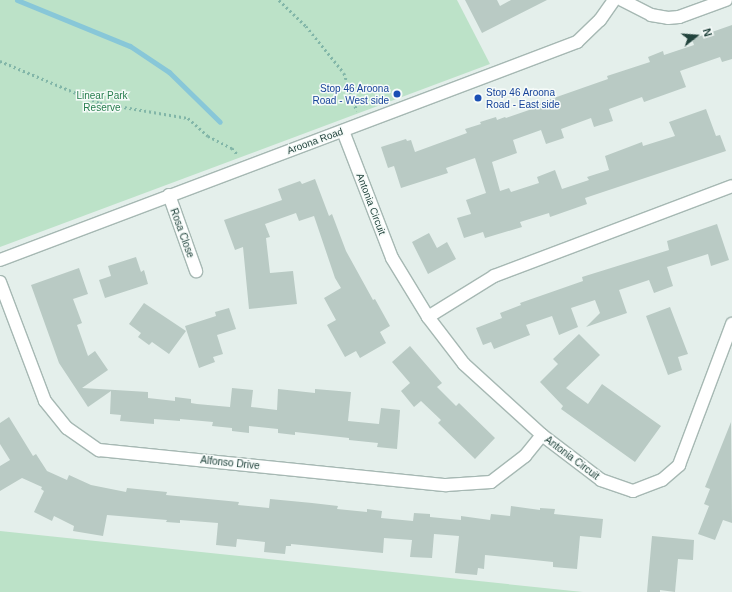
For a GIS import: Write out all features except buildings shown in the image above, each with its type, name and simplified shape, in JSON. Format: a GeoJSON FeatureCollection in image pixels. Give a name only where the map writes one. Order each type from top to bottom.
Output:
{"type":"FeatureCollection","features":[{"type":"Feature","properties":{"kind":"street","name":"Aroona Road"},"geometry":{"type":"LineString","coordinates":[[0,260],[577,42],[600,20],[614,0]]}},
{"type":"Feature","properties":{"kind":"street"},"geometry":{"type":"LineString","coordinates":[[622,0],[651,15],[668,18],[679,17],[726,0]]}},
{"type":"Feature","properties":{"kind":"street","name":"Antonia Circuit"},"geometry":{"type":"LineString","coordinates":[[343,131],[392,258],[428,316],[464,364],[542,435],[601,480],[634,491],[662,480],[679,465],[732,324]]}},
{"type":"Feature","properties":{"kind":"street"},"geometry":{"type":"LineString","coordinates":[[428,316],[494,276],[732,186]]}},
{"type":"Feature","properties":{"kind":"street","name":"Rosa Close"},"geometry":{"type":"LineString","coordinates":[[169,195],[196,271]]}},
{"type":"Feature","properties":{"kind":"street","name":"Alfonso Drive"},"geometry":{"type":"LineString","coordinates":[[0,282],[45,401],[67,428],[99,450],[446,485],[491,482],[525,456],[542,435]]}},
{"type":"Feature","properties":{"kind":"path"},"geometry":{"type":"LineString","coordinates":[[279,0],[306,26],[344,73],[362,124]]}},
{"type":"Feature","properties":{"kind":"path"},"geometry":{"type":"LineString","coordinates":[[0,61],[100,102],[188,118],[208,136],[232,148],[247,166]]}},
{"type":"Feature","properties":{"kind":"green space","name":"Linear Park Reserve"},"geometry":{"type":"Polygon","coordinates":[[[0,0],[457,0],[490,64],[0,247],[0,0]]]}},
{"type":"Feature","properties":{"kind":"green space"},"geometry":{"type":"Polygon","coordinates":[[[0,531],[583,592],[0,592],[0,531]]]}},
{"type":"Feature","properties":{"kind":"waterway"},"geometry":{"type":"LineString","coordinates":[[17,0],[130,46],[169,72],[220,122]]}},
{"type":"Feature","properties":{"kind":"place","name":"Stop 46 Aroona Road - West side"},"geometry":{"type":"Point","coordinates":[397,94]}},
{"type":"Feature","properties":{"kind":"place","name":"Stop 46 Aroona Road - East side"},"geometry":{"type":"Point","coordinates":[478,98]}}]}
